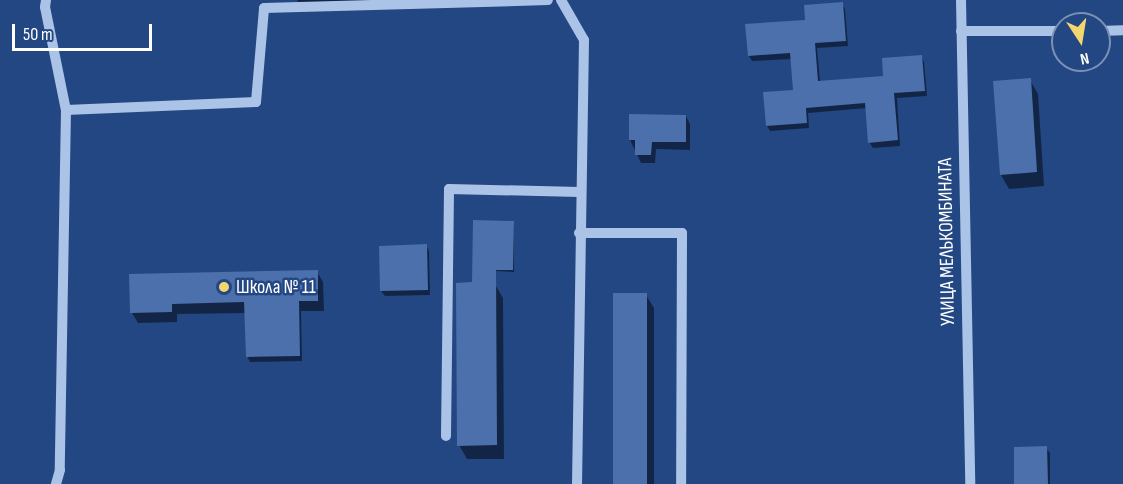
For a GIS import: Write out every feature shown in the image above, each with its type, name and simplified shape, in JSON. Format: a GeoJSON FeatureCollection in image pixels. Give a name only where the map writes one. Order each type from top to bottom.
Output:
{"type":"FeatureCollection","features":[{"type":"Feature","properties":{"kind":"street"},"geometry":{"type":"LineString","coordinates":[[46,0],[45,7],[66,110],[60,470],[56,484]]}},
{"type":"Feature","properties":{"kind":"street"},"geometry":{"type":"LineString","coordinates":[[66,110],[256,102],[264,8],[548,0]]}},
{"type":"Feature","properties":{"kind":"street"},"geometry":{"type":"LineString","coordinates":[[561,0],[584,40],[579,233],[577,484]]}},
{"type":"Feature","properties":{"kind":"street","name":"УЛИЦА МЕЛЬКОМБИНАТА"},"geometry":{"type":"LineString","coordinates":[[961,0],[970,484]]}},
{"type":"Feature","properties":{"kind":"street"},"geometry":{"type":"LineString","coordinates":[[961,31],[1051,31]]}},
{"type":"Feature","properties":{"kind":"street"},"geometry":{"type":"LineString","coordinates":[[446,436],[449,189],[580,192]]}},
{"type":"Feature","properties":{"kind":"street"},"geometry":{"type":"LineString","coordinates":[[579,233],[682,234],[681,484]]}},
{"type":"Feature","properties":{"kind":"building"},"geometry":{"type":"Polygon","coordinates":[[[843,2],[846,41],[815,43],[818,81],[883,76],[882,58],[922,55],[925,91],[894,93],[898,140],[868,143],[865,103],[806,108],[807,123],[766,126],[763,92],[793,90],[790,53],[748,56],[745,24],[805,20],[804,5],[843,2]]]}},
{"type":"Feature","properties":{"kind":"building"},"geometry":{"type":"Polygon","coordinates":[[[1031,78],[1037,172],[1000,175],[993,81],[1031,78]]]}},
{"type":"Feature","properties":{"kind":"building"},"geometry":{"type":"Polygon","coordinates":[[[629,114],[686,115],[686,142],[652,142],[651,155],[635,155],[635,140],[629,140],[629,114]]]}},
{"type":"Feature","properties":{"kind":"building"},"geometry":{"type":"Polygon","coordinates":[[[473,220],[514,221],[513,270],[496,270],[497,445],[457,446],[456,283],[472,282],[473,220]]]}},
{"type":"Feature","properties":{"kind":"building"},"geometry":{"type":"Polygon","coordinates":[[[427,244],[428,290],[380,291],[379,246],[427,244]]]}},
{"type":"Feature","properties":{"kind":"building","name":"Школа № 11"},"geometry":{"type":"Polygon","coordinates":[[[318,270],[318,301],[299,301],[300,356],[246,357],[244,302],[172,304],[172,312],[130,313],[129,274],[318,270]]]}},
{"type":"Feature","properties":{"kind":"building"},"geometry":{"type":"Polygon","coordinates":[[[613,293],[647,293],[647,484],[613,484],[613,293]]]}},
{"type":"Feature","properties":{"kind":"building"},"geometry":{"type":"Polygon","coordinates":[[[1047,446],[1048,484],[1014,484],[1014,447],[1047,446]]]}},
{"type":"Feature","properties":{"kind":"place","name":"Школа № 11"},"geometry":{"type":"Point","coordinates":[224,287]}}]}
